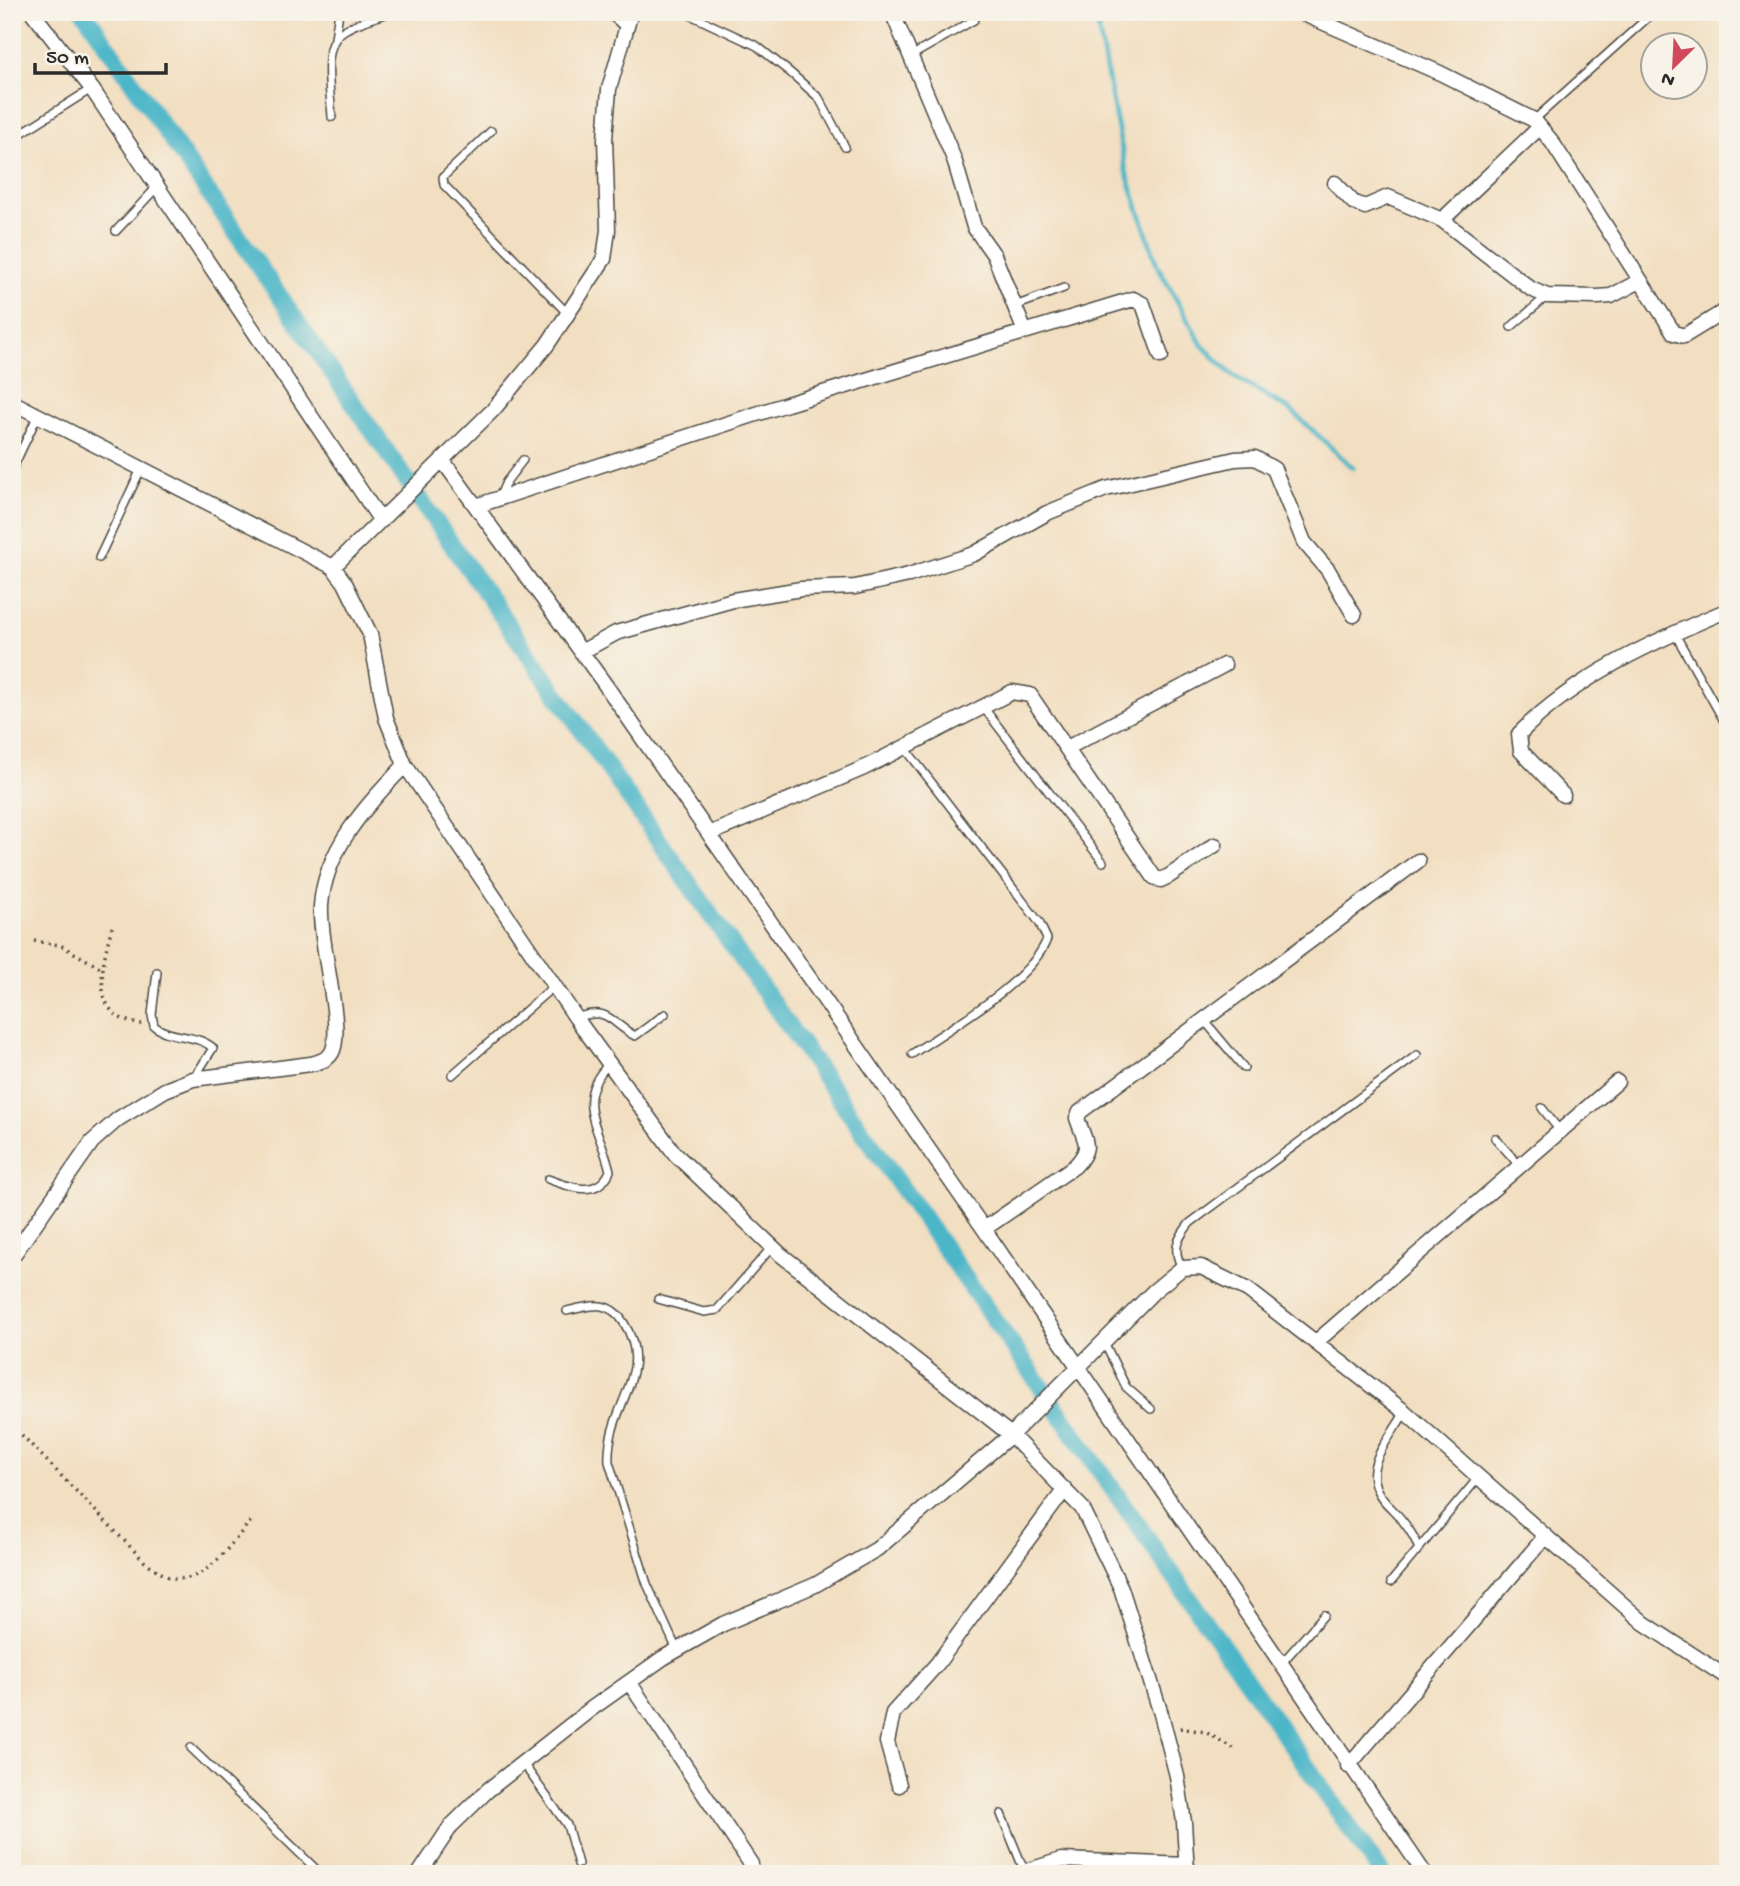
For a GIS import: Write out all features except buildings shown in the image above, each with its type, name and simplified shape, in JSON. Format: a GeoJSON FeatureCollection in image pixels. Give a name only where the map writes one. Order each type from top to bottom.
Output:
{"type":"FeatureCollection","features":[{"type":"Feature","properties":{"kind":"street"},"geometry":{"type":"LineString","coordinates":[[32,12],[92,89],[380,521]]}},
{"type":"Feature","properties":{"kind":"street"},"geometry":{"type":"LineString","coordinates":[[333,567],[492,410],[568,314],[604,259],[608,229],[605,139],[609,89],[631,12]]}},
{"type":"Feature","properties":{"kind":"street"},"geometry":{"type":"LineString","coordinates":[[892,12],[954,159],[974,227],[994,256],[1025,332]]}},
{"type":"Feature","properties":{"kind":"street"},"geometry":{"type":"LineString","coordinates":[[1299,12],[1440,73],[1537,123],[1640,281],[1679,335],[1684,335],[1728,309]]}},
{"type":"Feature","properties":{"kind":"street"},"geometry":{"type":"LineString","coordinates":[[1442,220],[1537,123]]}},
{"type":"Feature","properties":{"kind":"street"},"geometry":{"type":"LineString","coordinates":[[1335,183],[1353,202],[1365,207],[1388,197],[1442,220],[1531,289],[1547,296],[1611,296],[1640,281]]}},
{"type":"Feature","properties":{"kind":"street"},"geometry":{"type":"LineString","coordinates":[[476,506],[787,404],[1133,299],[1143,304],[1161,356]]}},
{"type":"Feature","properties":{"kind":"street"},"geometry":{"type":"LineString","coordinates":[[12,402],[333,567],[345,583],[370,634],[386,718],[405,765],[576,1018],[675,1154],[772,1247],[1011,1435],[1082,1508],[1121,1588],[1164,1728],[1182,1810],[1187,1869],[1061,1860],[1021,1872]]}},
{"type":"Feature","properties":{"kind":"street"},"geometry":{"type":"LineString","coordinates":[[581,652],[616,633],[733,600],[801,589],[855,587],[909,575],[974,554],[1047,513],[1106,489],[1235,459],[1255,458],[1274,469],[1304,542],[1328,570],[1354,615]]}},
{"type":"Feature","properties":{"kind":"street"},"geometry":{"type":"LineString","coordinates":[[443,461],[581,652],[984,1229],[1348,1766],[1425,1874]]}},
{"type":"Feature","properties":{"kind":"street"},"geometry":{"type":"LineString","coordinates":[[1563,795],[1521,751],[1519,734],[1537,715],[1609,667],[1728,610]]}},
{"type":"Feature","properties":{"kind":"street"},"geometry":{"type":"LineString","coordinates":[[1066,748],[1224,664]]}},
{"type":"Feature","properties":{"kind":"street"},"geometry":{"type":"LineString","coordinates":[[709,834],[905,747],[1012,692],[1030,695],[1154,877],[1161,880],[1169,876],[1214,845]]}},
{"type":"Feature","properties":{"kind":"street"},"geometry":{"type":"LineString","coordinates":[[12,1257],[92,1142],[118,1119],[165,1090],[194,1079],[312,1064],[325,1060],[332,1052],[336,1030],[321,944],[321,904],[326,881],[347,832],[405,765]]}},
{"type":"Feature","properties":{"kind":"street"},"geometry":{"type":"LineString","coordinates":[[984,1229],[1075,1166],[1086,1154],[1088,1148],[1077,1118],[1080,1112],[1418,861]]}},
{"type":"Feature","properties":{"kind":"street"},"geometry":{"type":"LineString","coordinates":[[1316,1342],[1617,1082]]}},
{"type":"Feature","properties":{"kind":"street"},"geometry":{"type":"LineString","coordinates":[[419,1874],[451,1826],[522,1762],[629,1682],[723,1624],[815,1586],[877,1549],[1011,1435],[1154,1291],[1182,1268],[1200,1267],[1248,1290],[1405,1412],[1544,1538],[1644,1623],[1728,1678]]}},
{"type":"Feature","properties":{"kind":"street"},"geometry":{"type":"LineString","coordinates":[[899,1785],[887,1742],[893,1713],[965,1628],[1065,1489]]}},
{"type":"Feature","properties":{"kind":"street"},"geometry":{"type":"LineString","coordinates":[[1348,1766],[1544,1538]]}},
{"type":"Feature","properties":{"kind":"street"},"geometry":{"type":"LineString","coordinates":[[629,1682],[751,1864]]}},
{"type":"Feature","properties":{"kind":"lane"},"geometry":{"type":"LineString","coordinates":[[332,117],[330,50],[339,12]]}},
{"type":"Feature","properties":{"kind":"lane"},"geometry":{"type":"LineString","coordinates":[[334,39],[343,31],[390,12]]}},
{"type":"Feature","properties":{"kind":"lane"},"geometry":{"type":"LineString","coordinates":[[607,12],[626,28]]}},
{"type":"Feature","properties":{"kind":"lane"},"geometry":{"type":"LineString","coordinates":[[684,12],[758,46],[792,74],[818,98],[845,148]]}},
{"type":"Feature","properties":{"kind":"lane"},"geometry":{"type":"LineString","coordinates":[[1537,123],[1654,12]]}},
{"type":"Feature","properties":{"kind":"lane"},"geometry":{"type":"LineString","coordinates":[[911,56],[974,20]]}},
{"type":"Feature","properties":{"kind":"lane"},"geometry":{"type":"LineString","coordinates":[[12,139],[92,89]]}},
{"type":"Feature","properties":{"kind":"lane"},"geometry":{"type":"LineString","coordinates":[[491,131],[450,167],[443,177],[444,186],[568,314]]}},
{"type":"Feature","properties":{"kind":"lane"},"geometry":{"type":"LineString","coordinates":[[116,231],[157,186]]}},
{"type":"Feature","properties":{"kind":"lane"},"geometry":{"type":"LineString","coordinates":[[1014,306],[1064,288]]}},
{"type":"Feature","properties":{"kind":"lane"},"geometry":{"type":"LineString","coordinates":[[1511,327],[1547,296]]}},
{"type":"Feature","properties":{"kind":"lane"},"geometry":{"type":"LineString","coordinates":[[12,470],[37,417]]}},
{"type":"Feature","properties":{"kind":"lane"},"geometry":{"type":"LineString","coordinates":[[499,498],[506,482],[523,460]]}},
{"type":"Feature","properties":{"kind":"lane"},"geometry":{"type":"LineString","coordinates":[[99,558],[141,469]]}},
{"type":"Feature","properties":{"kind":"lane"},"geometry":{"type":"LineString","coordinates":[[1675,634],[1728,728]]}},
{"type":"Feature","properties":{"kind":"lane"},"geometry":{"type":"LineString","coordinates":[[983,706],[1102,862]]}},
{"type":"Feature","properties":{"kind":"lane"},"geometry":{"type":"LineString","coordinates":[[905,747],[1039,922],[1048,939],[1042,955],[1026,973],[912,1054]]}},
{"type":"Feature","properties":{"kind":"lane"},"geometry":{"type":"LineString","coordinates":[[157,972],[152,1015],[155,1026],[162,1032],[199,1041],[213,1048],[194,1079]]}},
{"type":"Feature","properties":{"kind":"lane"},"geometry":{"type":"LineString","coordinates":[[452,1075],[554,986]]}},
{"type":"Feature","properties":{"kind":"lane"},"geometry":{"type":"LineString","coordinates":[[576,1018],[592,1012],[603,1013],[635,1035],[665,1014]]}},
{"type":"Feature","properties":{"kind":"lane"},"geometry":{"type":"LineString","coordinates":[[1204,1020],[1244,1068]]}},
{"type":"Feature","properties":{"kind":"lane"},"geometry":{"type":"LineString","coordinates":[[1182,1268],[1175,1256],[1175,1245],[1190,1223],[1417,1055]]}},
{"type":"Feature","properties":{"kind":"lane"},"geometry":{"type":"LineString","coordinates":[[548,1179],[576,1189],[594,1188],[606,1181],[610,1171],[589,1106],[594,1078],[609,1064]]}},
{"type":"Feature","properties":{"kind":"lane"},"geometry":{"type":"LineString","coordinates":[[1542,1108],[1560,1131]]}},
{"type":"Feature","properties":{"kind":"lane"},"geometry":{"type":"LineString","coordinates":[[1494,1138],[1520,1166]]}},
{"type":"Feature","properties":{"kind":"lane"},"geometry":{"type":"LineString","coordinates":[[658,1299],[704,1312],[717,1310],[772,1247]]}},
{"type":"Feature","properties":{"kind":"lane"},"geometry":{"type":"LineString","coordinates":[[567,1311],[597,1304],[609,1307],[621,1318],[635,1340],[637,1361],[614,1421],[608,1445],[609,1462],[647,1584],[677,1650]]}},
{"type":"Feature","properties":{"kind":"lane"},"geometry":{"type":"LineString","coordinates":[[1103,1342],[1125,1387],[1151,1409]]}},
{"type":"Feature","properties":{"kind":"lane"},"geometry":{"type":"LineString","coordinates":[[1405,1412],[1376,1462],[1371,1478],[1374,1490],[1409,1528],[1419,1549]]}},
{"type":"Feature","properties":{"kind":"lane"},"geometry":{"type":"LineString","coordinates":[[1391,1583],[1479,1477]]}},
{"type":"Feature","properties":{"kind":"lane"},"geometry":{"type":"LineString","coordinates":[[1280,1665],[1324,1615]]}},
{"type":"Feature","properties":{"kind":"lane"},"geometry":{"type":"LineString","coordinates":[[191,1748],[321,1874]]}},
{"type":"Feature","properties":{"kind":"lane"},"geometry":{"type":"LineString","coordinates":[[522,1762],[567,1825],[578,1864]]}},
{"type":"Feature","properties":{"kind":"lane"},"geometry":{"type":"LineString","coordinates":[[1001,1814],[1021,1872]]}},
{"type":"Feature","properties":{"kind":"lane"},"geometry":{"type":"LineString","coordinates":[[1098,1874],[1115,1864]]}},
{"type":"Feature","properties":{"kind":"path"},"geometry":{"type":"LineString","coordinates":[[112,927],[100,979],[107,1004],[120,1017],[135,1024],[155,1026]]}},
{"type":"Feature","properties":{"kind":"path"},"geometry":{"type":"LineString","coordinates":[[34,941],[60,945],[101,968]]}},
{"type":"Feature","properties":{"kind":"path"},"geometry":{"type":"LineString","coordinates":[[12,1426],[145,1562],[169,1577],[191,1578],[204,1572],[251,1521]]}},
{"type":"Feature","properties":{"kind":"path"},"geometry":{"type":"LineString","coordinates":[[1164,1728],[1189,1728],[1205,1732],[1233,1748]]}},
{"type":"Feature","properties":{"kind":"waterway"},"geometry":{"type":"LineString","coordinates":[[84,12],[373,432],[1382,1874]]}},
{"type":"Feature","properties":{"kind":"waterway"},"geometry":{"type":"LineString","coordinates":[[1095,12],[1126,171],[1157,265],[1202,345],[1233,376],[1292,411],[1353,468]]}}]}
